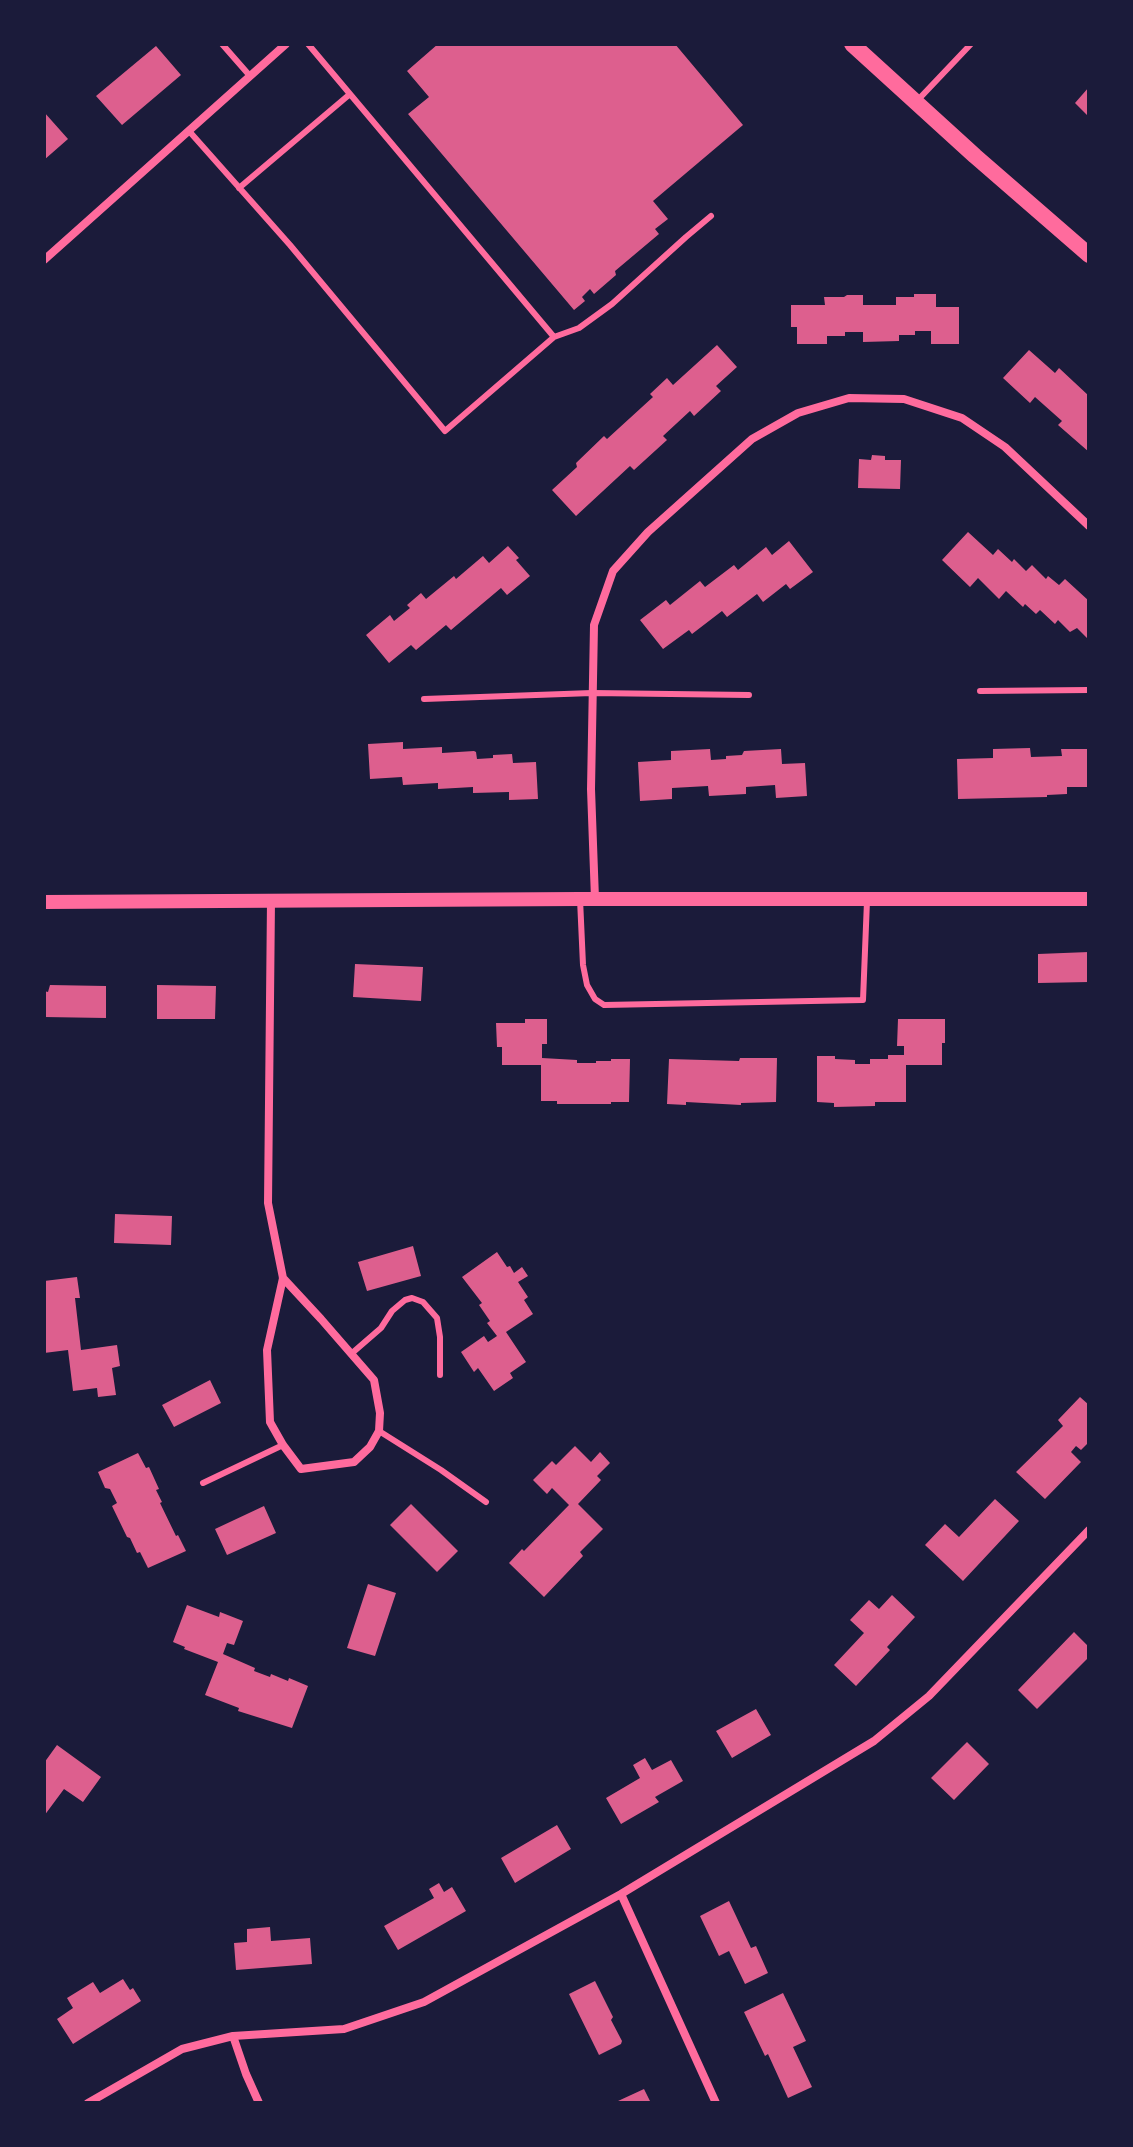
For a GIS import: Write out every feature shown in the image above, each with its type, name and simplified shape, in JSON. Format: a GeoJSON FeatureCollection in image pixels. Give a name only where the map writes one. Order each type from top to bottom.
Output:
{"type":"FeatureCollection","features":[{"type":"Feature","properties":{"kind":"main road"},"geometry":{"type":"LineString","coordinates":[[852,44],[1089,255]]}},
{"type":"Feature","properties":{"kind":"street"},"geometry":{"type":"LineString","coordinates":[[44,260],[286,44]]}},
{"type":"Feature","properties":{"kind":"street"},"geometry":{"type":"LineString","coordinates":[[587,899],[594,625],[613,571],[648,532],[752,439],[798,413],[849,398],[904,399],[962,418],[1005,447],[1089,526]]}},
{"type":"Feature","properties":{"kind":"street"},"geometry":{"type":"LineString","coordinates":[[44,902],[1089,899]]}},
{"type":"Feature","properties":{"kind":"street"},"geometry":{"type":"LineString","coordinates":[[271,900],[268,1203],[283,1278],[267,1350],[270,1422],[301,1469],[354,1462],[370,1447],[379,1431],[380,1413],[374,1380],[283,1278]]}},
{"type":"Feature","properties":{"kind":"street"},"geometry":{"type":"LineString","coordinates":[[88,2103],[182,2049],[233,2036],[344,2029],[424,2002],[621,1894],[874,1741],[929,1696],[1089,1530]]}},
{"type":"Feature","properties":{"kind":"street"},"geometry":{"type":"LineString","coordinates":[[621,1894],[716,2103]]}},
{"type":"Feature","properties":{"kind":"street"},"geometry":{"type":"LineString","coordinates":[[233,2036],[259,2103]]}},
{"type":"Feature","properties":{"kind":"lane"},"geometry":{"type":"LineString","coordinates":[[222,44],[250,76]]}},
{"type":"Feature","properties":{"kind":"lane"},"geometry":{"type":"LineString","coordinates":[[308,44],[554,337]]}},
{"type":"Feature","properties":{"kind":"lane"},"geometry":{"type":"LineString","coordinates":[[916,102],[971,44]]}},
{"type":"Feature","properties":{"kind":"lane"},"geometry":{"type":"LineString","coordinates":[[239,188],[350,94]]}},
{"type":"Feature","properties":{"kind":"lane"},"geometry":{"type":"LineString","coordinates":[[189,131],[290,245],[445,431],[554,337],[579,328],[604,310],[711,216]]}},
{"type":"Feature","properties":{"kind":"lane"},"geometry":{"type":"LineString","coordinates":[[980,691],[1089,690]]}},
{"type":"Feature","properties":{"kind":"lane"},"geometry":{"type":"LineString","coordinates":[[424,699],[592,693],[749,695]]}},
{"type":"Feature","properties":{"kind":"lane"},"geometry":{"type":"LineString","coordinates":[[587,899],[583,965],[587,985],[595,999],[604,1005],[863,1000],[867,899]]}},
{"type":"Feature","properties":{"kind":"lane"},"geometry":{"type":"LineString","coordinates":[[351,1354],[381,1328],[392,1311],[412,1298],[423,1302],[437,1318],[440,1375]]}},
{"type":"Feature","properties":{"kind":"lane"},"geometry":{"type":"LineString","coordinates":[[379,1431],[486,1502]]}},
{"type":"Feature","properties":{"kind":"lane"},"geometry":{"type":"LineString","coordinates":[[203,1483],[283,1445]]}},
{"type":"Feature","properties":{"kind":"building"},"geometry":{"type":"Polygon","coordinates":[[[438,44],[675,44],[743,125],[653,201],[668,219],[655,229],[659,234],[615,271],[616,275],[594,294],[590,289],[582,297],[585,301],[574,310],[408,114],[429,97],[407,71],[438,44]]]}},
{"type":"Feature","properties":{"kind":"building"},"geometry":{"type":"Polygon","coordinates":[[[156,46],[181,75],[122,125],[96,96],[156,46]]]}},
{"type":"Feature","properties":{"kind":"building"},"geometry":{"type":"Polygon","coordinates":[[[1089,87],[1089,117],[1075,103],[1089,87]]]}},
{"type":"Feature","properties":{"kind":"building"},"geometry":{"type":"Polygon","coordinates":[[[44,112],[68,139],[44,160],[44,112]]]}},
{"type":"Feature","properties":{"kind":"building"},"geometry":{"type":"Polygon","coordinates":[[[914,294],[936,294],[936,307],[959,307],[959,344],[931,344],[931,331],[915,331],[915,335],[899,335],[899,341],[863,342],[863,332],[845,332],[845,336],[827,336],[827,344],[797,344],[797,327],[791,327],[791,305],[825,305],[824,297],[863,295],[863,305],[896,305],[896,297],[914,297],[914,294]]]}},
{"type":"Feature","properties":{"kind":"building"},"geometry":{"type":"Polygon","coordinates":[[[717,345],[737,367],[716,386],[721,391],[694,416],[690,411],[663,436],[667,440],[634,470],[630,466],[576,516],[552,490],[604,436],[607,439],[653,397],[650,394],[667,378],[673,385],[717,345]]]}},
{"type":"Feature","properties":{"kind":"building"},"geometry":{"type":"Polygon","coordinates":[[[1029,350],[1055,373],[1059,368],[1089,396],[1089,452],[1058,425],[1062,421],[1035,397],[1030,403],[1003,378],[1029,350]]]}},
{"type":"Feature","properties":{"kind":"building"},"geometry":{"type":"Polygon","coordinates":[[[872,455],[885,456],[885,460],[901,460],[900,489],[858,488],[859,459],[871,460],[872,455]]]}},
{"type":"Feature","properties":{"kind":"building"},"geometry":{"type":"Polygon","coordinates":[[[968,532],[993,555],[998,549],[1026,571],[1032,565],[1046,579],[1048,576],[1059,585],[1065,579],[1089,601],[1089,640],[1077,628],[1070,632],[1058,620],[1055,624],[1040,610],[1036,614],[1025,604],[1023,607],[1006,591],[999,599],[978,578],[970,587],[942,560],[968,532]]]}},
{"type":"Feature","properties":{"kind":"building"},"geometry":{"type":"Polygon","coordinates":[[[789,541],[813,572],[790,589],[786,584],[763,602],[757,594],[727,617],[722,611],[692,634],[689,630],[663,649],[640,620],[666,600],[670,605],[700,581],[705,587],[734,565],[738,570],[766,547],[772,555],[789,541]]]}},
{"type":"Feature","properties":{"kind":"building"},"geometry":{"type":"Polygon","coordinates":[[[508,546],[530,576],[507,595],[501,588],[451,630],[446,625],[416,650],[411,645],[389,663],[366,635],[390,615],[394,621],[410,608],[407,605],[421,593],[426,599],[483,556],[489,563],[508,546]]]}},
{"type":"Feature","properties":{"kind":"building"},"geometry":{"type":"Polygon","coordinates":[[[403,742],[403,749],[442,747],[442,753],[474,751],[477,759],[512,754],[513,763],[536,762],[538,799],[509,800],[509,792],[473,793],[473,787],[438,789],[438,783],[403,785],[402,777],[370,779],[368,744],[403,742]]]}},
{"type":"Feature","properties":{"kind":"building"},"geometry":{"type":"Polygon","coordinates":[[[1030,748],[1031,757],[1062,756],[1061,749],[1089,749],[1089,787],[1067,787],[1067,794],[1047,797],[958,799],[957,759],[993,758],[993,749],[1030,748]]]}},
{"type":"Feature","properties":{"kind":"building"},"geometry":{"type":"Polygon","coordinates":[[[710,749],[711,760],[742,755],[744,751],[781,749],[782,764],[805,763],[807,796],[776,798],[775,785],[746,787],[746,794],[709,796],[708,786],[672,788],[672,799],[640,801],[638,762],[671,760],[671,751],[710,749]]]}},
{"type":"Feature","properties":{"kind":"building"},"geometry":{"type":"Polygon","coordinates":[[[1089,952],[1089,982],[1038,983],[1038,954],[1089,952]]]}},
{"type":"Feature","properties":{"kind":"building"},"geometry":{"type":"Polygon","coordinates":[[[355,964],[423,967],[421,1001],[353,997],[355,964]]]}},
{"type":"Feature","properties":{"kind":"building"},"geometry":{"type":"Polygon","coordinates":[[[50,985],[106,986],[106,1018],[44,1017],[44,991],[48,992],[50,985]]]}},
{"type":"Feature","properties":{"kind":"building"},"geometry":{"type":"Polygon","coordinates":[[[157,985],[216,986],[215,1019],[157,1019],[157,985]]]}},
{"type":"Feature","properties":{"kind":"building"},"geometry":{"type":"Polygon","coordinates":[[[525,1019],[547,1019],[547,1044],[542,1044],[542,1058],[577,1060],[577,1063],[630,1059],[629,1102],[557,1104],[557,1101],[541,1101],[541,1065],[502,1065],[502,1047],[497,1047],[496,1023],[525,1023],[525,1019]]]}},
{"type":"Feature","properties":{"kind":"building"},"geometry":{"type":"Polygon","coordinates":[[[898,1019],[945,1019],[942,1065],[906,1065],[906,1102],[834,1107],[834,1103],[817,1102],[817,1056],[835,1056],[835,1059],[855,1060],[855,1064],[870,1064],[870,1059],[904,1055],[904,1046],[897,1046],[898,1019]]]}},
{"type":"Feature","properties":{"kind":"building"},"geometry":{"type":"Polygon","coordinates":[[[740,1058],[777,1058],[776,1102],[667,1104],[669,1059],[739,1061],[740,1058]]]}},
{"type":"Feature","properties":{"kind":"building"},"geometry":{"type":"Polygon","coordinates":[[[115,1214],[172,1216],[171,1245],[114,1243],[115,1214]]]}},
{"type":"Feature","properties":{"kind":"building"},"geometry":{"type":"Polygon","coordinates":[[[413,1246],[421,1276],[367,1291],[358,1262],[413,1246]]]}},
{"type":"Feature","properties":{"kind":"building"},"geometry":{"type":"Polygon","coordinates":[[[497,1252],[514,1273],[522,1267],[528,1276],[518,1282],[528,1297],[524,1300],[533,1314],[506,1332],[526,1362],[510,1373],[513,1378],[494,1391],[478,1368],[474,1372],[461,1352],[484,1336],[488,1342],[497,1336],[487,1323],[490,1321],[479,1305],[482,1303],[462,1277],[497,1252]]]}},
{"type":"Feature","properties":{"kind":"building"},"geometry":{"type":"Polygon","coordinates":[[[77,1277],[80,1298],[75,1298],[81,1350],[117,1345],[120,1366],[112,1368],[116,1395],[98,1397],[97,1388],[73,1391],[68,1350],[44,1353],[44,1281],[77,1277]]]}},
{"type":"Feature","properties":{"kind":"building"},"geometry":{"type":"Polygon","coordinates":[[[210,1380],[221,1403],[174,1427],[162,1405],[210,1380]]]}},
{"type":"Feature","properties":{"kind":"building"},"geometry":{"type":"Polygon","coordinates":[[[1080,1397],[1089,1405],[1089,1442],[1081,1450],[1076,1446],[1071,1452],[1081,1462],[1045,1499],[1016,1472],[1063,1426],[1058,1420],[1080,1397]]]}},
{"type":"Feature","properties":{"kind":"building"},"geometry":{"type":"Polygon","coordinates":[[[575,1446],[591,1462],[600,1452],[610,1463],[597,1476],[601,1480],[578,1504],[603,1529],[580,1552],[583,1556],[544,1597],[509,1563],[569,1505],[552,1488],[547,1494],[533,1480],[552,1461],[556,1465],[575,1446]]]}},
{"type":"Feature","properties":{"kind":"building"},"geometry":{"type":"Polygon","coordinates":[[[138,1453],[146,1468],[149,1467],[159,1489],[156,1490],[160,1503],[186,1551],[148,1568],[127,1537],[112,1506],[117,1503],[98,1472],[138,1453]]]}},
{"type":"Feature","properties":{"kind":"building"},"geometry":{"type":"Polygon","coordinates":[[[995,1499],[1019,1521],[963,1581],[925,1545],[945,1524],[959,1537],[995,1499]]]}},
{"type":"Feature","properties":{"kind":"building"},"geometry":{"type":"Polygon","coordinates":[[[411,1504],[458,1551],[437,1572],[390,1525],[411,1504]]]}},
{"type":"Feature","properties":{"kind":"building"},"geometry":{"type":"Polygon","coordinates":[[[264,1506],[276,1533],[227,1555],[215,1529],[264,1506]]]}},
{"type":"Feature","properties":{"kind":"building"},"geometry":{"type":"Polygon","coordinates":[[[368,1584],[396,1593],[375,1656],[347,1648],[368,1584]]]}},
{"type":"Feature","properties":{"kind":"building"},"geometry":{"type":"Polygon","coordinates":[[[892,1595],[915,1617],[887,1647],[890,1650],[856,1686],[834,1665],[864,1633],[850,1620],[869,1600],[879,1609],[892,1595]]]}},
{"type":"Feature","properties":{"kind":"building"},"geometry":{"type":"Polygon","coordinates":[[[187,1605],[219,1617],[220,1612],[243,1621],[234,1645],[227,1643],[223,1654],[255,1668],[254,1671],[288,1681],[289,1678],[308,1686],[292,1728],[238,1711],[239,1708],[205,1695],[218,1662],[173,1642],[187,1605]]]}},
{"type":"Feature","properties":{"kind":"building"},"geometry":{"type":"Polygon","coordinates":[[[1074,1632],[1089,1647],[1089,1657],[1037,1709],[1018,1690],[1074,1632]]]}},
{"type":"Feature","properties":{"kind":"building"},"geometry":{"type":"Polygon","coordinates":[[[756,1709],[771,1735],[732,1758],[716,1731],[756,1709]]]}},
{"type":"Feature","properties":{"kind":"building"},"geometry":{"type":"Polygon","coordinates":[[[967,1742],[989,1764],[954,1800],[931,1778],[967,1742]]]}},
{"type":"Feature","properties":{"kind":"building"},"geometry":{"type":"Polygon","coordinates":[[[57,1745],[101,1777],[83,1802],[64,1789],[44,1816],[44,1763],[57,1745]]]}},
{"type":"Feature","properties":{"kind":"building"},"geometry":{"type":"Polygon","coordinates":[[[645,1758],[652,1770],[671,1760],[683,1781],[655,1797],[659,1802],[621,1824],[606,1798],[640,1778],[633,1765],[645,1758]]]}},
{"type":"Feature","properties":{"kind":"building"},"geometry":{"type":"Polygon","coordinates":[[[557,1825],[571,1849],[515,1883],[501,1858],[557,1825]]]}},
{"type":"Feature","properties":{"kind":"building"},"geometry":{"type":"Polygon","coordinates":[[[439,1883],[444,1892],[452,1887],[466,1911],[398,1950],[384,1926],[434,1898],[429,1889],[439,1883]]]}},
{"type":"Feature","properties":{"kind":"building"},"geometry":{"type":"Polygon","coordinates":[[[729,1901],[751,1948],[756,1946],[768,1973],[745,1984],[729,1951],[719,1956],[700,1916],[729,1901]]]}},
{"type":"Feature","properties":{"kind":"building"},"geometry":{"type":"Polygon","coordinates":[[[270,1927],[271,1941],[310,1938],[312,1964],[236,1970],[234,1943],[247,1942],[247,1929],[270,1927]]]}},
{"type":"Feature","properties":{"kind":"building"},"geometry":{"type":"Polygon","coordinates":[[[123,1979],[141,2001],[73,2044],[57,2019],[73,2008],[67,1998],[93,1982],[100,1993],[123,1979]]]}},
{"type":"Feature","properties":{"kind":"building"},"geometry":{"type":"Polygon","coordinates":[[[595,1981],[622,2041],[599,2055],[569,1994],[595,1981]]]}},
{"type":"Feature","properties":{"kind":"building"},"geometry":{"type":"Polygon","coordinates":[[[783,1993],[806,2041],[793,2047],[812,2087],[788,2098],[744,2012],[783,1993]]]}},
{"type":"Feature","properties":{"kind":"building"},"geometry":{"type":"Polygon","coordinates":[[[644,2089],[651,2103],[619,2103],[618,2101],[644,2089]]]}}]}
